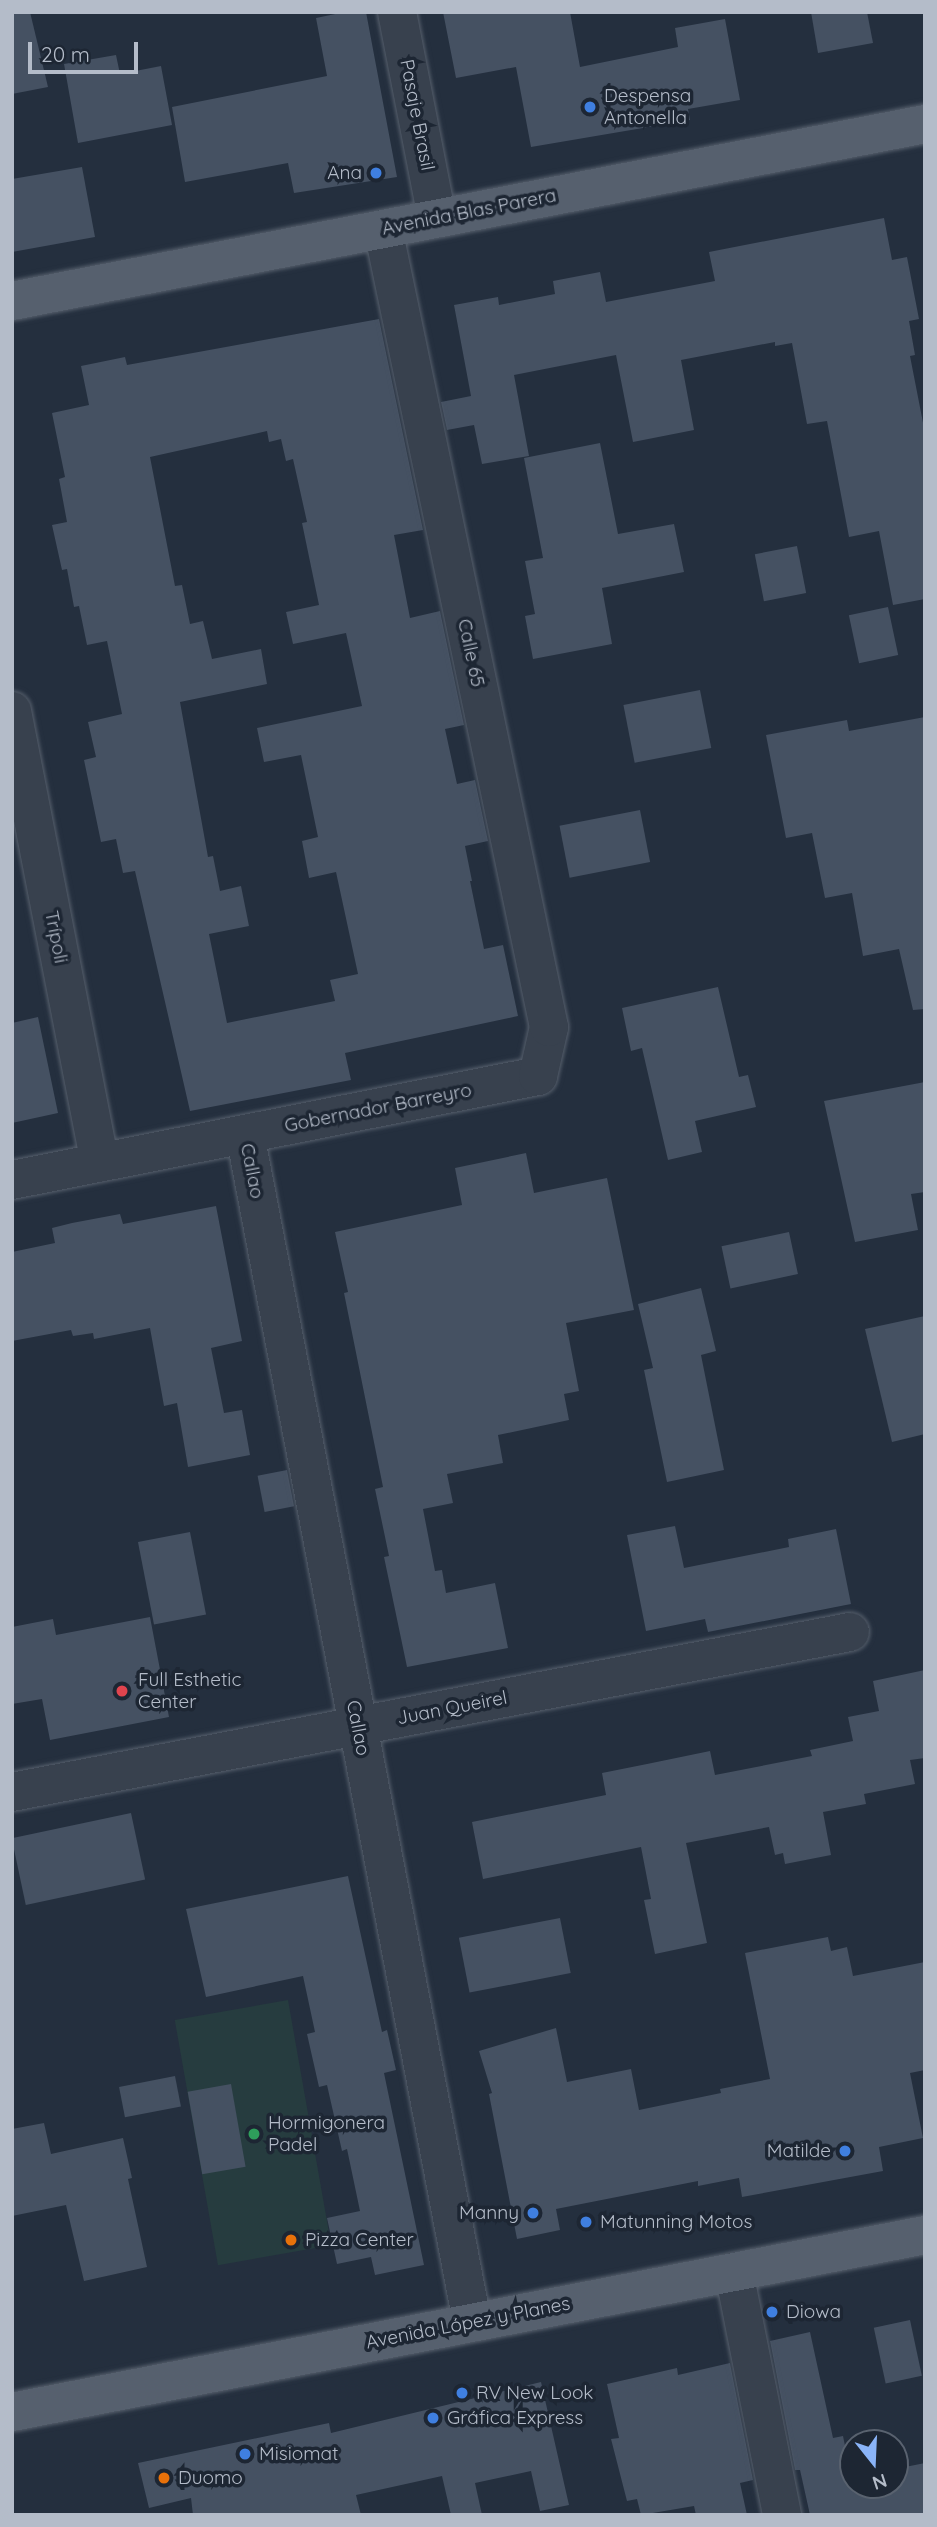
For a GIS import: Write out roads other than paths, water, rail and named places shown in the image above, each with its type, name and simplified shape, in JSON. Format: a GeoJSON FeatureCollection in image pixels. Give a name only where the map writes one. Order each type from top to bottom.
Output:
{"type":"FeatureCollection","features":[{"type":"Feature","properties":{"kind":"main road","name":"Avenida Blas Parera"},"geometry":{"type":"LineString","coordinates":[[12,301],[925,124]]}},
{"type":"Feature","properties":{"kind":"main road","name":"Avenida López y Planes"},"geometry":{"type":"LineString","coordinates":[[12,2412],[925,2235]]}},
{"type":"Feature","properties":{"kind":"street","name":"Pasaje Brasil"},"geometry":{"type":"LineString","coordinates":[[397,12],[437,218]]}},
{"type":"Feature","properties":{"kind":"street","name":"Calle 65"},"geometry":{"type":"LineString","coordinates":[[383,229],[549,1027],[538,1076]]}},
{"type":"Feature","properties":{"kind":"street","name":"Trípoli"},"geometry":{"type":"LineString","coordinates":[[12,711],[100,1163]]}},
{"type":"Feature","properties":{"kind":"street","name":"Gobernador Barreyro"},"geometry":{"type":"LineString","coordinates":[[12,1180],[538,1076]]}},
{"type":"Feature","properties":{"kind":"street","name":"Callao"},"geometry":{"type":"LineString","coordinates":[[245,1134],[472,2322]]}},
{"type":"Feature","properties":{"kind":"street","name":"Juan Queirel"},"geometry":{"type":"LineString","coordinates":[[12,1792],[850,1632]]}},
{"type":"Feature","properties":{"kind":"street"},"geometry":{"type":"LineString","coordinates":[[734,2272],[782,2515]]}},
{"type":"Feature","properties":{"kind":"place","name":"Despensa Antonella"},"geometry":{"type":"Point","coordinates":[590,107]}},
{"type":"Feature","properties":{"kind":"place","name":"Ana"},"geometry":{"type":"Point","coordinates":[376,173]}},
{"type":"Feature","properties":{"kind":"place","name":"Full Esthetic Center"},"geometry":{"type":"Point","coordinates":[122,1691]}},
{"type":"Feature","properties":{"kind":"place","name":"Hormigonera Padel"},"geometry":{"type":"Point","coordinates":[254,2134]}},
{"type":"Feature","properties":{"kind":"place","name":"Matilde"},"geometry":{"type":"Point","coordinates":[845,2151]}},
{"type":"Feature","properties":{"kind":"place","name":"Manny"},"geometry":{"type":"Point","coordinates":[533,2213]}},
{"type":"Feature","properties":{"kind":"place","name":"Matunning Motos"},"geometry":{"type":"Point","coordinates":[586,2222]}},
{"type":"Feature","properties":{"kind":"place","name":"Pizza Center"},"geometry":{"type":"Point","coordinates":[291,2240]}},
{"type":"Feature","properties":{"kind":"place","name":"Diowa"},"geometry":{"type":"Point","coordinates":[772,2312]}},
{"type":"Feature","properties":{"kind":"place","name":"RV New Look"},"geometry":{"type":"Point","coordinates":[462,2393]}},
{"type":"Feature","properties":{"kind":"place","name":"Gráfica Express"},"geometry":{"type":"Point","coordinates":[433,2418]}},
{"type":"Feature","properties":{"kind":"place","name":"Misiomat"},"geometry":{"type":"Point","coordinates":[245,2454]}},
{"type":"Feature","properties":{"kind":"place","name":"Duomo"},"geometry":{"type":"Point","coordinates":[164,2478]}}]}
